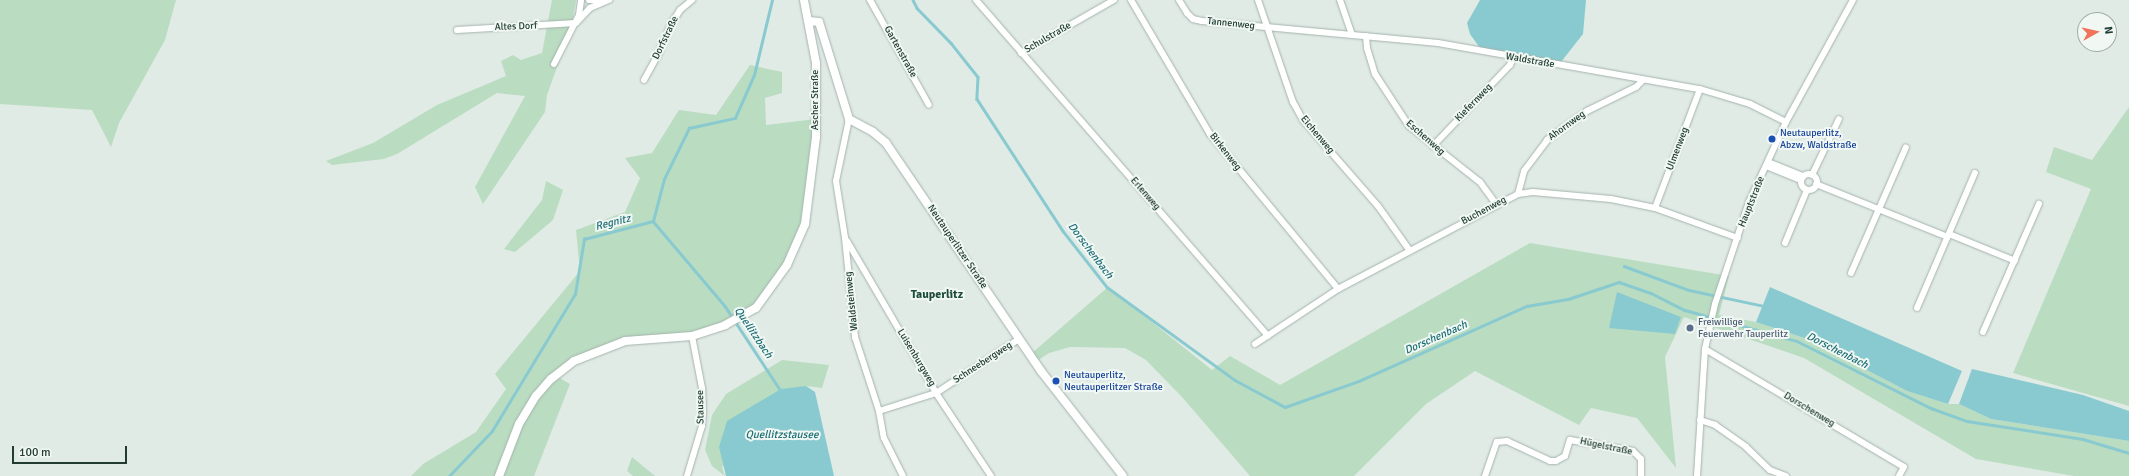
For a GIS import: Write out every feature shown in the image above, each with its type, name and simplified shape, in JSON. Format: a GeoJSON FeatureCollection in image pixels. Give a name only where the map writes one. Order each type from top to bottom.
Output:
{"type":"FeatureCollection","features":[{"type":"Feature","properties":{"kind":"street"},"geometry":{"type":"LineString","coordinates":[[576,24],[581,0]]}},
{"type":"Feature","properties":{"kind":"street"},"geometry":{"type":"LineString","coordinates":[[589,0],[606,1]]}},
{"type":"Feature","properties":{"kind":"street","name":"Ascher Straße"},"geometry":{"type":"LineString","coordinates":[[499,476],[520,424],[536,396],[551,379],[574,362],[625,341],[692,336],[725,325],[756,308],[787,265],[805,224],[809,201],[818,96],[809,21],[804,0]]}},
{"type":"Feature","properties":{"kind":"street","name":"Gartenstraße"},"geometry":{"type":"LineString","coordinates":[[870,0],[929,105]]}},
{"type":"Feature","properties":{"kind":"street","name":"Schulstraße"},"geometry":{"type":"LineString","coordinates":[[976,0],[1021,53],[1114,0]]}},
{"type":"Feature","properties":{"kind":"street","name":"Birkenweg"},"geometry":{"type":"LineString","coordinates":[[1131,0],[1210,134],[1338,290]]}},
{"type":"Feature","properties":{"kind":"street","name":"Tannenweg"},"geometry":{"type":"LineString","coordinates":[[1179,0],[1193,19],[1268,27]]}},
{"type":"Feature","properties":{"kind":"street","name":"Eichenweg"},"geometry":{"type":"LineString","coordinates":[[1258,0],[1292,102],[1303,120],[1378,206],[1410,252]]}},
{"type":"Feature","properties":{"kind":"street"},"geometry":{"type":"LineString","coordinates":[[1340,0],[1352,34]]}},
{"type":"Feature","properties":{"kind":"street","name":"Hauptstraße"},"geometry":{"type":"LineString","coordinates":[[1698,476],[1705,349],[1715,304],[1750,202],[1786,122],[1853,0]]}},
{"type":"Feature","properties":{"kind":"street"},"geometry":{"type":"LineString","coordinates":[[554,64],[576,24],[590,8],[606,1]]}},
{"type":"Feature","properties":{"kind":"street","name":"Dorfstraße"},"geometry":{"type":"LineString","coordinates":[[644,80],[658,55],[671,24],[688,1]]}},
{"type":"Feature","properties":{"kind":"street"},"geometry":{"type":"LineString","coordinates":[[809,21],[819,22],[849,119]]}},
{"type":"Feature","properties":{"kind":"street","name":"Altes Dorf"},"geometry":{"type":"LineString","coordinates":[[457,30],[576,24]]}},
{"type":"Feature","properties":{"kind":"street","name":"Waldstraße"},"geometry":{"type":"LineString","coordinates":[[1268,27],[1438,43],[1642,81],[1700,89],[1750,104],[1786,122]]}},
{"type":"Feature","properties":{"kind":"street","name":"Eschenweg"},"geometry":{"type":"LineString","coordinates":[[1366,36],[1367,48],[1375,74],[1390,100],[1409,126],[1480,182],[1496,204]]}},
{"type":"Feature","properties":{"kind":"street","name":"Erlenweg"},"geometry":{"type":"LineString","coordinates":[[1021,53],[1268,336]]}},
{"type":"Feature","properties":{"kind":"street","name":"Kiefernweg"},"geometry":{"type":"LineString","coordinates":[[1433,146],[1510,66],[1514,58]]}},
{"type":"Feature","properties":{"kind":"street","name":"Ahornweg"},"geometry":{"type":"LineString","coordinates":[[1518,194],[1524,171],[1547,140],[1587,111],[1636,87],[1642,81]]}},
{"type":"Feature","properties":{"kind":"street","name":"Ulmenweg"},"geometry":{"type":"LineString","coordinates":[[1655,208],[1700,89]]}},
{"type":"Feature","properties":{"kind":"street","name":"Waldsteinweg"},"geometry":{"type":"LineString","coordinates":[[849,119],[836,181],[846,238],[855,337],[880,411],[884,438],[904,476]]}},
{"type":"Feature","properties":{"kind":"street","name":"Neutauperlitzer Straße"},"geometry":{"type":"LineString","coordinates":[[849,119],[873,132],[886,144],[1019,339],[1071,412],[1122,476]]}},
{"type":"Feature","properties":{"kind":"street"},"geometry":{"type":"LineString","coordinates":[[1767,164],[1802,178],[1812,174],[1839,119]]}},
{"type":"Feature","properties":{"kind":"street"},"geometry":{"type":"LineString","coordinates":[[1851,273],[1906,147]]}},
{"type":"Feature","properties":{"kind":"street"},"geometry":{"type":"LineString","coordinates":[[1917,308],[1975,173]]}},
{"type":"Feature","properties":{"kind":"street"},"geometry":{"type":"LineString","coordinates":[[1812,174],[1816,184],[2015,261]]}},
{"type":"Feature","properties":{"kind":"street"},"geometry":{"type":"LineString","coordinates":[[1802,178],[1802,186],[1807,190],[1813,189],[1816,184]]}},
{"type":"Feature","properties":{"kind":"street"},"geometry":{"type":"LineString","coordinates":[[1785,243],[1807,190]]}},
{"type":"Feature","properties":{"kind":"street","name":"Buchenweg"},"geometry":{"type":"LineString","coordinates":[[1255,344],[1338,290],[1496,204],[1518,194],[1533,192],[1584,196],[1655,208],[1738,238]]}},
{"type":"Feature","properties":{"kind":"street"},"geometry":{"type":"LineString","coordinates":[[1983,332],[2040,204]]}},
{"type":"Feature","properties":{"kind":"street","name":"Luisenburgweg"},"geometry":{"type":"LineString","coordinates":[[846,238],[936,393],[990,476]]}},
{"type":"Feature","properties":{"kind":"street","name":"Stausee"},"geometry":{"type":"LineString","coordinates":[[687,476],[702,426],[703,412],[702,388],[692,336]]}},
{"type":"Feature","properties":{"kind":"street","name":"Schneebergweg"},"geometry":{"type":"LineString","coordinates":[[880,411],[936,393],[1019,339]]}},
{"type":"Feature","properties":{"kind":"street","name":"Dorschenweg"},"geometry":{"type":"LineString","coordinates":[[1705,349],[1904,467],[1899,476]]}},
{"type":"Feature","properties":{"kind":"street"},"geometry":{"type":"LineString","coordinates":[[1700,420],[1715,425],[1746,447],[1770,470],[1786,476]]}},
{"type":"Feature","properties":{"kind":"street","name":"Hügelstraße"},"geometry":{"type":"LineString","coordinates":[[1485,476],[1497,442],[1507,441],[1550,461],[1565,456],[1570,440],[1633,451],[1641,459],[1641,476]]}},
{"type":"Feature","properties":{"kind":"green space"},"geometry":{"type":"Polygon","coordinates":[[[0,0],[176,0],[165,40],[119,123],[111,147],[92,110],[0,104],[0,0]]]}},
{"type":"Feature","properties":{"kind":"green space"},"geometry":{"type":"Polygon","coordinates":[[[552,0],[576,0],[571,28],[547,95],[545,112],[483,204],[475,187],[525,96],[497,93],[397,154],[384,159],[332,165],[326,161],[373,143],[437,105],[506,76],[501,61],[513,55],[521,60],[542,53],[552,0]]]}},
{"type":"Feature","properties":{"kind":"green space"},"geometry":{"type":"Polygon","coordinates":[[[750,65],[782,72],[782,93],[765,98],[766,125],[816,119],[811,201],[775,287],[726,327],[626,344],[574,364],[558,377],[570,384],[534,476],[411,476],[423,464],[476,432],[506,389],[495,374],[580,271],[576,230],[625,212],[640,178],[625,158],[652,153],[679,110],[716,115],[750,65]]]}},
{"type":"Feature","properties":{"kind":"green space"},"geometry":{"type":"Polygon","coordinates":[[[2129,107],[2129,406],[2013,373],[2091,189],[2046,172],[2054,147],[2092,160],[2129,107]]]}},
{"type":"Feature","properties":{"kind":"green space"},"geometry":{"type":"Polygon","coordinates":[[[546,181],[563,190],[553,220],[515,252],[504,249],[542,200],[546,181]]]}},
{"type":"Feature","properties":{"kind":"green space"},"geometry":{"type":"Polygon","coordinates":[[[1530,243],[1729,276],[1719,315],[1756,322],[1807,339],[1907,391],[1948,404],[1959,404],[1991,419],[2129,441],[2129,476],[2074,476],[1976,459],[1804,358],[1684,317],[1665,357],[1676,468],[1637,418],[1591,408],[1579,425],[1475,371],[1426,404],[1354,476],[1250,476],[1182,397],[1146,360],[1125,348],[1070,347],[1049,353],[1037,361],[1032,353],[1108,287],[1212,370],[1230,356],[1280,385],[1530,243]]]}},
{"type":"Feature","properties":{"kind":"green space"},"geometry":{"type":"Polygon","coordinates":[[[782,360],[829,365],[822,388],[806,386],[722,467],[725,476],[712,466],[705,450],[712,415],[726,394],[782,360]]]}},
{"type":"Feature","properties":{"kind":"green space"},"geometry":{"type":"Polygon","coordinates":[[[632,457],[655,476],[633,476],[627,471],[632,457]]]}},
{"type":"Feature","properties":{"kind":"water"},"geometry":{"type":"Polygon","coordinates":[[[1480,0],[1586,0],[1583,34],[1561,62],[1480,48],[1470,34],[1467,23],[1480,0]]]}},
{"type":"Feature","properties":{"kind":"water"},"geometry":{"type":"Polygon","coordinates":[[[1770,287],[1962,371],[1948,404],[1907,391],[1807,339],[1756,322],[1770,287]]]}},
{"type":"Feature","properties":{"kind":"water"},"geometry":{"type":"Polygon","coordinates":[[[1617,292],[1681,317],[1675,334],[1609,328],[1617,292]]]}},
{"type":"Feature","properties":{"kind":"water"},"geometry":{"type":"Polygon","coordinates":[[[1972,369],[2083,395],[2129,411],[2129,441],[1991,419],[1959,404],[1972,369]]]}},
{"type":"Feature","properties":{"kind":"water","name":"Quellitzstausee"},"geometry":{"type":"Polygon","coordinates":[[[806,386],[815,392],[834,476],[726,476],[719,447],[727,421],[781,389],[806,386]]]}},
{"type":"Feature","properties":{"kind":"waterway","name":"Regnitz"},"geometry":{"type":"LineString","coordinates":[[449,476],[492,431],[575,294],[584,239],[653,221],[664,179],[689,128],[735,118],[754,75],[772,0]]}},
{"type":"Feature","properties":{"kind":"waterway","name":"Dorschenbach"},"geometry":{"type":"LineString","coordinates":[[913,0],[917,8],[951,43],[978,77],[977,99],[1063,231],[1107,287],[1235,380],[1285,407],[1359,381],[1527,306],[1568,299],[1619,282],[1651,293],[1685,310],[1797,341],[1931,408],[1967,421],[2083,439],[2129,453]]}},
{"type":"Feature","properties":{"kind":"waterway","name":"Quellitzbach"},"geometry":{"type":"LineString","coordinates":[[653,221],[725,306],[781,391]]}},
{"type":"Feature","properties":{"kind":"waterway","name":"Dorschenbach"},"geometry":{"type":"LineString","coordinates":[[1624,266],[1689,290],[1764,306]]}},
{"type":"Feature","properties":{"kind":"place","name":"Neutauperlitz, Abzw, Waldstraße"},"geometry":{"type":"Point","coordinates":[1772,139]}},
{"type":"Feature","properties":{"kind":"place","name":"Freiwillige Feuerwehr Tauperlitz"},"geometry":{"type":"Point","coordinates":[1690,328]}},
{"type":"Feature","properties":{"kind":"place","name":"Neutauperlitz, Neutauperlitzer Straße"},"geometry":{"type":"Point","coordinates":[1056,381]}},
{"type":"Feature","properties":{"kind":"district","name":"Tauperlitz"},"geometry":{"type":"Point","coordinates":[937,295]}}]}
